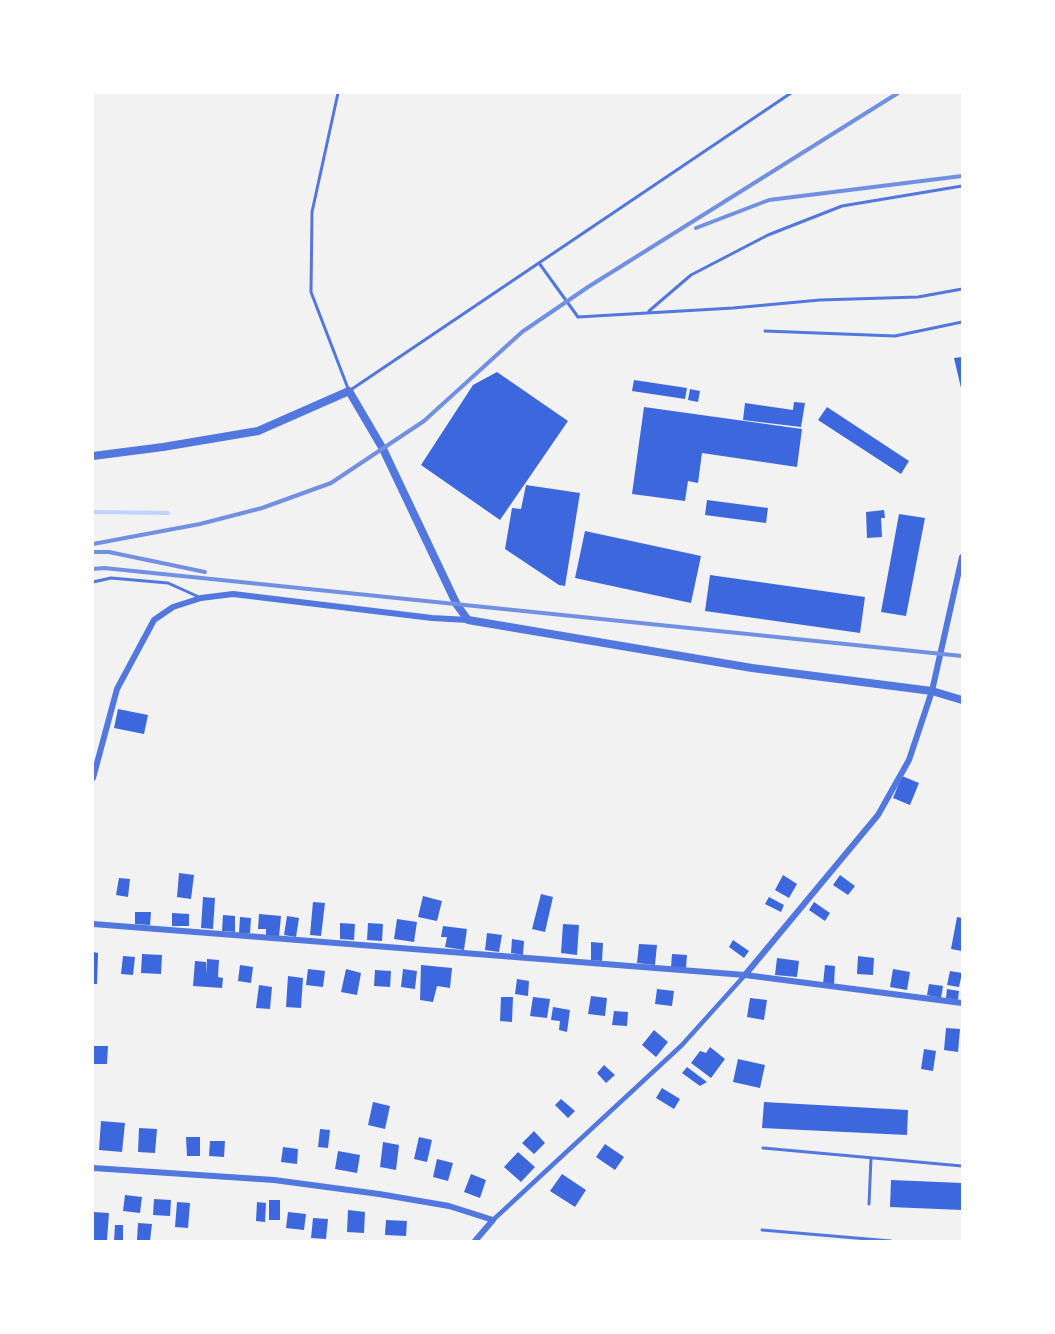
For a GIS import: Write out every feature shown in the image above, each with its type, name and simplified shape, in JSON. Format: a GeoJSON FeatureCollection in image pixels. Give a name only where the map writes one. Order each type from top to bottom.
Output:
{"type":"FeatureCollection","features":[{"type":"Feature","properties":{"kind":"street"},"geometry":{"type":"LineString","coordinates":[[93,456],[258,431],[349,391],[382,450],[457,605],[468,620]]}},
{"type":"Feature","properties":{"kind":"street"},"geometry":{"type":"LineString","coordinates":[[475,1241],[493,1220],[682,1046],[745,975],[878,815],[909,760],[932,691],[962,557]]}},
{"type":"Feature","properties":{"kind":"street"},"geometry":{"type":"LineString","coordinates":[[93,778],[117,689],[154,620],[173,607],[201,598],[233,594],[432,618],[468,620],[752,668],[932,691],[962,700]]}},
{"type":"Feature","properties":{"kind":"street"},"geometry":{"type":"LineString","coordinates":[[93,924],[745,975],[962,1003]]}},
{"type":"Feature","properties":{"kind":"street"},"geometry":{"type":"LineString","coordinates":[[93,1168],[274,1180],[448,1206],[493,1220]]}},
{"type":"Feature","properties":{"kind":"lane"},"geometry":{"type":"LineString","coordinates":[[338,93],[312,212],[311,292],[349,391],[791,93]]}},
{"type":"Feature","properties":{"kind":"lane"},"geometry":{"type":"LineString","coordinates":[[648,313],[691,275],[768,235],[842,206],[962,186]]}},
{"type":"Feature","properties":{"kind":"lane"},"geometry":{"type":"LineString","coordinates":[[539,263],[578,317],[820,300],[918,297],[962,289]]}},
{"type":"Feature","properties":{"kind":"lane"},"geometry":{"type":"LineString","coordinates":[[765,331],[895,336],[962,322]]}},
{"type":"Feature","properties":{"kind":"lane"},"geometry":{"type":"LineString","coordinates":[[93,582],[111,578],[168,583],[201,598]]}},
{"type":"Feature","properties":{"kind":"lane"},"geometry":{"type":"LineString","coordinates":[[763,1148],[962,1166]]}},
{"type":"Feature","properties":{"kind":"lane"},"geometry":{"type":"LineString","coordinates":[[869,1204],[871,1158]]}},
{"type":"Feature","properties":{"kind":"lane"},"geometry":{"type":"LineString","coordinates":[[762,1230],[891,1241]]}},
{"type":"Feature","properties":{"kind":"building"},"geometry":{"type":"Polygon","coordinates":[[[962,357],[962,388],[961,388],[954,358],[962,357]]]}},
{"type":"Feature","properties":{"kind":"building"},"geometry":{"type":"Polygon","coordinates":[[[497,372],[568,421],[500,520],[421,465],[473,385],[497,372]]]}},
{"type":"Feature","properties":{"kind":"building"},"geometry":{"type":"Polygon","coordinates":[[[634,380],[687,388],[685,399],[632,391],[634,380]]]}},
{"type":"Feature","properties":{"kind":"building"},"geometry":{"type":"Polygon","coordinates":[[[690,389],[700,391],[698,402],[688,400],[690,389]]]}},
{"type":"Feature","properties":{"kind":"building"},"geometry":{"type":"Polygon","coordinates":[[[794,402],[805,403],[801,427],[743,420],[745,403],[793,410],[794,402]]]}},
{"type":"Feature","properties":{"kind":"building"},"geometry":{"type":"Polygon","coordinates":[[[644,407],[802,429],[797,467],[702,453],[698,483],[688,481],[685,501],[632,494],[644,407]]]}},
{"type":"Feature","properties":{"kind":"building"},"geometry":{"type":"Polygon","coordinates":[[[827,407],[909,461],[901,474],[818,420],[827,407]]]}},
{"type":"Feature","properties":{"kind":"building"},"geometry":{"type":"Polygon","coordinates":[[[526,485],[580,493],[565,586],[559,585],[505,549],[512,508],[521,509],[526,485]]]}},
{"type":"Feature","properties":{"kind":"building"},"geometry":{"type":"Polygon","coordinates":[[[707,500],[768,508],[766,523],[705,515],[707,500]]]}},
{"type":"Feature","properties":{"kind":"building"},"geometry":{"type":"Polygon","coordinates":[[[884,510],[885,518],[881,518],[882,537],[867,538],[866,512],[884,510]]]}},
{"type":"Feature","properties":{"kind":"building"},"geometry":{"type":"Polygon","coordinates":[[[899,514],[925,518],[906,616],[881,612],[899,514]]]}},
{"type":"Feature","properties":{"kind":"building"},"geometry":{"type":"Polygon","coordinates":[[[585,531],[701,556],[691,603],[575,578],[585,531]]]}},
{"type":"Feature","properties":{"kind":"building"},"geometry":{"type":"Polygon","coordinates":[[[710,575],[865,597],[860,633],[705,611],[710,575]]]}},
{"type":"Feature","properties":{"kind":"building"},"geometry":{"type":"Polygon","coordinates":[[[118,709],[148,715],[144,734],[114,728],[118,709]]]}},
{"type":"Feature","properties":{"kind":"building"},"geometry":{"type":"Polygon","coordinates":[[[902,776],[919,783],[910,805],[893,798],[902,776]]]}},
{"type":"Feature","properties":{"kind":"building"},"geometry":{"type":"Polygon","coordinates":[[[179,873],[194,875],[191,899],[177,897],[179,873]]]}},
{"type":"Feature","properties":{"kind":"building"},"geometry":{"type":"Polygon","coordinates":[[[783,875],[797,884],[789,898],[775,890],[783,875]]]}},
{"type":"Feature","properties":{"kind":"building"},"geometry":{"type":"Polygon","coordinates":[[[840,875],[855,886],[848,895],[833,885],[840,875]]]}},
{"type":"Feature","properties":{"kind":"building"},"geometry":{"type":"Polygon","coordinates":[[[119,878],[130,879],[128,897],[116,895],[119,878]]]}},
{"type":"Feature","properties":{"kind":"building"},"geometry":{"type":"Polygon","coordinates":[[[541,894],[553,897],[545,932],[532,929],[541,894]]]}},
{"type":"Feature","properties":{"kind":"building"},"geometry":{"type":"Polygon","coordinates":[[[423,896],[442,901],[437,921],[418,917],[423,896]]]}},
{"type":"Feature","properties":{"kind":"building"},"geometry":{"type":"Polygon","coordinates":[[[203,897],[215,898],[213,929],[201,928],[203,897]]]}},
{"type":"Feature","properties":{"kind":"building"},"geometry":{"type":"Polygon","coordinates":[[[769,897],[784,905],[781,912],[765,904],[769,897]]]}},
{"type":"Feature","properties":{"kind":"building"},"geometry":{"type":"Polygon","coordinates":[[[313,902],[325,903],[321,936],[310,935],[313,902]]]}},
{"type":"Feature","properties":{"kind":"building"},"geometry":{"type":"Polygon","coordinates":[[[814,902],[830,913],[825,921],[809,910],[814,902]]]}},
{"type":"Feature","properties":{"kind":"building"},"geometry":{"type":"Polygon","coordinates":[[[135,912],[151,912],[150,925],[135,924],[135,912]]]}},
{"type":"Feature","properties":{"kind":"building"},"geometry":{"type":"Polygon","coordinates":[[[172,913],[189,914],[189,926],[172,926],[172,913]]]}},
{"type":"Feature","properties":{"kind":"building"},"geometry":{"type":"Polygon","coordinates":[[[259,914],[281,916],[279,937],[266,935],[266,929],[258,929],[259,914]]]}},
{"type":"Feature","properties":{"kind":"building"},"geometry":{"type":"Polygon","coordinates":[[[223,915],[235,916],[235,932],[222,931],[223,915]]]}},
{"type":"Feature","properties":{"kind":"building"},"geometry":{"type":"Polygon","coordinates":[[[287,916],[299,918],[296,937],[284,935],[287,916]]]}},
{"type":"Feature","properties":{"kind":"building"},"geometry":{"type":"Polygon","coordinates":[[[240,917],[251,918],[250,933],[239,933],[240,917]]]}},
{"type":"Feature","properties":{"kind":"building"},"geometry":{"type":"Polygon","coordinates":[[[957,917],[962,918],[962,951],[951,949],[957,917]]]}},
{"type":"Feature","properties":{"kind":"building"},"geometry":{"type":"Polygon","coordinates":[[[397,919],[417,922],[414,942],[394,939],[397,919]]]}},
{"type":"Feature","properties":{"kind":"building"},"geometry":{"type":"Polygon","coordinates":[[[340,923],[355,924],[354,940],[340,939],[340,923]]]}},
{"type":"Feature","properties":{"kind":"building"},"geometry":{"type":"Polygon","coordinates":[[[368,923],[383,924],[382,941],[367,940],[368,923]]]}},
{"type":"Feature","properties":{"kind":"building"},"geometry":{"type":"Polygon","coordinates":[[[563,924],[579,925],[577,955],[561,953],[563,924]]]}},
{"type":"Feature","properties":{"kind":"building"},"geometry":{"type":"Polygon","coordinates":[[[443,926],[467,929],[464,950],[445,947],[447,937],[441,937],[443,926]]]}},
{"type":"Feature","properties":{"kind":"building"},"geometry":{"type":"Polygon","coordinates":[[[487,933],[502,935],[499,952],[485,950],[487,933]]]}},
{"type":"Feature","properties":{"kind":"building"},"geometry":{"type":"Polygon","coordinates":[[[512,939],[524,941],[523,955],[511,953],[512,939]]]}},
{"type":"Feature","properties":{"kind":"building"},"geometry":{"type":"Polygon","coordinates":[[[733,940],[749,951],[744,958],[729,947],[733,940]]]}},
{"type":"Feature","properties":{"kind":"building"},"geometry":{"type":"Polygon","coordinates":[[[591,942],[603,943],[602,961],[591,960],[591,942]]]}},
{"type":"Feature","properties":{"kind":"building"},"geometry":{"type":"Polygon","coordinates":[[[639,944],[657,945],[655,965],[637,963],[639,944]]]}},
{"type":"Feature","properties":{"kind":"building"},"geometry":{"type":"Polygon","coordinates":[[[93,952],[98,953],[97,984],[93,984],[93,952]]]}},
{"type":"Feature","properties":{"kind":"building"},"geometry":{"type":"Polygon","coordinates":[[[142,954],[162,955],[161,974],[141,973],[142,954]]]}},
{"type":"Feature","properties":{"kind":"building"},"geometry":{"type":"Polygon","coordinates":[[[672,954],[687,955],[686,968],[671,967],[672,954]]]}},
{"type":"Feature","properties":{"kind":"building"},"geometry":{"type":"Polygon","coordinates":[[[123,956],[135,957],[133,975],[121,974],[123,956]]]}},
{"type":"Feature","properties":{"kind":"building"},"geometry":{"type":"Polygon","coordinates":[[[858,956],[874,958],[873,975],[857,974],[858,956]]]}},
{"type":"Feature","properties":{"kind":"building"},"geometry":{"type":"Polygon","coordinates":[[[777,958],[799,961],[797,977],[775,975],[777,958]]]}},
{"type":"Feature","properties":{"kind":"building"},"geometry":{"type":"Polygon","coordinates":[[[207,959],[219,960],[218,977],[223,978],[222,988],[193,986],[195,961],[206,962],[206,975],[207,959]]]}},
{"type":"Feature","properties":{"kind":"building"},"geometry":{"type":"Polygon","coordinates":[[[240,965],[253,967],[251,983],[238,981],[240,965]]]}},
{"type":"Feature","properties":{"kind":"building"},"geometry":{"type":"Polygon","coordinates":[[[421,965],[452,968],[450,988],[437,986],[433,1002],[420,1000],[421,965]]]}},
{"type":"Feature","properties":{"kind":"building"},"geometry":{"type":"Polygon","coordinates":[[[825,965],[835,966],[834,985],[823,984],[825,965]]]}},
{"type":"Feature","properties":{"kind":"building"},"geometry":{"type":"Polygon","coordinates":[[[308,969],[325,971],[323,987],[306,985],[308,969]]]}},
{"type":"Feature","properties":{"kind":"building"},"geometry":{"type":"Polygon","coordinates":[[[346,969],[361,973],[357,995],[341,992],[346,969]]]}},
{"type":"Feature","properties":{"kind":"building"},"geometry":{"type":"Polygon","coordinates":[[[403,969],[417,971],[415,989],[401,987],[403,969]]]}},
{"type":"Feature","properties":{"kind":"building"},"geometry":{"type":"Polygon","coordinates":[[[893,969],[910,972],[907,990],[890,987],[893,969]]]}},
{"type":"Feature","properties":{"kind":"building"},"geometry":{"type":"Polygon","coordinates":[[[375,970],[391,971],[390,987],[374,986],[375,970]]]}},
{"type":"Feature","properties":{"kind":"building"},"geometry":{"type":"Polygon","coordinates":[[[950,971],[962,973],[959,987],[947,985],[950,971]]]}},
{"type":"Feature","properties":{"kind":"building"},"geometry":{"type":"Polygon","coordinates":[[[288,976],[303,978],[301,1008],[286,1007],[288,976]]]}},
{"type":"Feature","properties":{"kind":"building"},"geometry":{"type":"Polygon","coordinates":[[[517,979],[529,981],[528,996],[515,994],[517,979]]]}},
{"type":"Feature","properties":{"kind":"building"},"geometry":{"type":"Polygon","coordinates":[[[929,984],[943,986],[941,998],[927,995],[929,984]]]}},
{"type":"Feature","properties":{"kind":"building"},"geometry":{"type":"Polygon","coordinates":[[[259,985],[272,987],[270,1009],[256,1008],[259,985]]]}},
{"type":"Feature","properties":{"kind":"building"},"geometry":{"type":"Polygon","coordinates":[[[657,989],[674,991],[672,1006],[655,1004],[657,989]]]}},
{"type":"Feature","properties":{"kind":"building"},"geometry":{"type":"Polygon","coordinates":[[[947,989],[959,991],[958,1000],[946,998],[947,989]]]}},
{"type":"Feature","properties":{"kind":"building"},"geometry":{"type":"Polygon","coordinates":[[[591,996],[607,998],[605,1016],[588,1014],[591,996]]]}},
{"type":"Feature","properties":{"kind":"building"},"geometry":{"type":"Polygon","coordinates":[[[501,997],[513,997],[512,1022],[500,1021],[501,997]]]}},
{"type":"Feature","properties":{"kind":"building"},"geometry":{"type":"Polygon","coordinates":[[[533,997],[550,999],[547,1018],[530,1016],[533,997]]]}},
{"type":"Feature","properties":{"kind":"building"},"geometry":{"type":"Polygon","coordinates":[[[750,998],[767,1000],[764,1020],[747,1017],[750,998]]]}},
{"type":"Feature","properties":{"kind":"building"},"geometry":{"type":"Polygon","coordinates":[[[553,1007],[570,1010],[567,1032],[559,1030],[560,1021],[551,1020],[553,1007]]]}},
{"type":"Feature","properties":{"kind":"building"},"geometry":{"type":"Polygon","coordinates":[[[614,1011],[628,1012],[627,1026],[612,1025],[614,1011]]]}},
{"type":"Feature","properties":{"kind":"building"},"geometry":{"type":"Polygon","coordinates":[[[946,1028],[960,1029],[958,1052],[944,1050],[946,1028]]]}},
{"type":"Feature","properties":{"kind":"building"},"geometry":{"type":"Polygon","coordinates":[[[654,1030],[668,1042],[656,1057],[642,1045],[654,1030]]]}},
{"type":"Feature","properties":{"kind":"building"},"geometry":{"type":"Polygon","coordinates":[[[93,1046],[108,1046],[107,1064],[93,1064],[93,1046]]]}},
{"type":"Feature","properties":{"kind":"building"},"geometry":{"type":"Polygon","coordinates":[[[710,1047],[725,1059],[711,1078],[691,1063],[700,1051],[706,1053],[710,1047]]]}},
{"type":"Feature","properties":{"kind":"building"},"geometry":{"type":"Polygon","coordinates":[[[924,1049],[936,1051],[933,1071],[921,1069],[924,1049]]]}},
{"type":"Feature","properties":{"kind":"building"},"geometry":{"type":"Polygon","coordinates":[[[738,1059],[765,1065],[760,1088],[733,1082],[738,1059]]]}},
{"type":"Feature","properties":{"kind":"building"},"geometry":{"type":"Polygon","coordinates":[[[604,1065],[615,1075],[606,1083],[597,1073],[604,1065]]]}},
{"type":"Feature","properties":{"kind":"building"},"geometry":{"type":"Polygon","coordinates":[[[687,1067],[707,1082],[700,1086],[682,1073],[687,1067]]]}},
{"type":"Feature","properties":{"kind":"building"},"geometry":{"type":"Polygon","coordinates":[[[662,1088],[680,1099],[674,1109],[656,1098],[662,1088]]]}},
{"type":"Feature","properties":{"kind":"building"},"geometry":{"type":"Polygon","coordinates":[[[561,1099],[575,1111],[568,1118],[555,1105],[561,1099]]]}},
{"type":"Feature","properties":{"kind":"building"},"geometry":{"type":"Polygon","coordinates":[[[373,1102],[390,1106],[385,1129],[368,1125],[373,1102]]]}},
{"type":"Feature","properties":{"kind":"building"},"geometry":{"type":"Polygon","coordinates":[[[764,1102],[908,1110],[907,1135],[762,1128],[764,1102]]]}},
{"type":"Feature","properties":{"kind":"building"},"geometry":{"type":"Polygon","coordinates":[[[101,1121],[125,1123],[122,1152],[99,1150],[101,1121]]]}},
{"type":"Feature","properties":{"kind":"building"},"geometry":{"type":"Polygon","coordinates":[[[139,1128],[157,1129],[155,1153],[138,1152],[139,1128]]]}},
{"type":"Feature","properties":{"kind":"building"},"geometry":{"type":"Polygon","coordinates":[[[320,1129],[330,1130],[328,1148],[318,1147],[320,1129]]]}},
{"type":"Feature","properties":{"kind":"building"},"geometry":{"type":"Polygon","coordinates":[[[534,1131],[545,1143],[534,1154],[522,1143],[534,1131]]]}},
{"type":"Feature","properties":{"kind":"building"},"geometry":{"type":"Polygon","coordinates":[[[186,1137],[200,1137],[200,1156],[187,1156],[186,1137]]]}},
{"type":"Feature","properties":{"kind":"building"},"geometry":{"type":"Polygon","coordinates":[[[419,1137],[432,1140],[427,1162],[414,1159],[419,1137]]]}},
{"type":"Feature","properties":{"kind":"building"},"geometry":{"type":"Polygon","coordinates":[[[210,1141],[225,1141],[224,1157],[209,1156],[210,1141]]]}},
{"type":"Feature","properties":{"kind":"building"},"geometry":{"type":"Polygon","coordinates":[[[383,1142],[399,1145],[396,1170],[380,1167],[383,1142]]]}},
{"type":"Feature","properties":{"kind":"building"},"geometry":{"type":"Polygon","coordinates":[[[605,1144],[624,1157],[615,1170],[596,1157],[605,1144]]]}},
{"type":"Feature","properties":{"kind":"building"},"geometry":{"type":"Polygon","coordinates":[[[283,1147],[298,1149],[297,1164],[281,1162],[283,1147]]]}},
{"type":"Feature","properties":{"kind":"building"},"geometry":{"type":"Polygon","coordinates":[[[338,1151],[360,1155],[357,1173],[335,1169],[338,1151]]]}},
{"type":"Feature","properties":{"kind":"building"},"geometry":{"type":"Polygon","coordinates":[[[518,1152],[535,1167],[521,1182],[504,1167],[518,1152]]]}},
{"type":"Feature","properties":{"kind":"building"},"geometry":{"type":"Polygon","coordinates":[[[437,1159],[453,1163],[448,1181],[433,1177],[437,1159]]]}},
{"type":"Feature","properties":{"kind":"building"},"geometry":{"type":"Polygon","coordinates":[[[471,1174],[486,1180],[480,1198],[464,1192],[471,1174]]]}},
{"type":"Feature","properties":{"kind":"building"},"geometry":{"type":"Polygon","coordinates":[[[562,1174],[586,1190],[575,1207],[550,1191],[562,1174]]]}},
{"type":"Feature","properties":{"kind":"building"},"geometry":{"type":"Polygon","coordinates":[[[891,1180],[962,1183],[962,1210],[890,1207],[891,1180]]]}},
{"type":"Feature","properties":{"kind":"building"},"geometry":{"type":"Polygon","coordinates":[[[125,1195],[142,1197],[140,1213],[123,1211],[125,1195]]]}},
{"type":"Feature","properties":{"kind":"building"},"geometry":{"type":"Polygon","coordinates":[[[154,1199],[171,1200],[170,1216],[153,1215],[154,1199]]]}},
{"type":"Feature","properties":{"kind":"building"},"geometry":{"type":"Polygon","coordinates":[[[269,1200],[280,1200],[280,1220],[269,1220],[269,1200]]]}},
{"type":"Feature","properties":{"kind":"building"},"geometry":{"type":"Polygon","coordinates":[[[177,1202],[190,1203],[188,1228],[175,1227],[177,1202]]]}},
{"type":"Feature","properties":{"kind":"building"},"geometry":{"type":"Polygon","coordinates":[[[257,1202],[266,1203],[265,1222],[256,1221],[257,1202]]]}},
{"type":"Feature","properties":{"kind":"building"},"geometry":{"type":"Polygon","coordinates":[[[348,1210],[365,1212],[364,1233],[347,1232],[348,1210]]]}},
{"type":"Feature","properties":{"kind":"building"},"geometry":{"type":"Polygon","coordinates":[[[93,1212],[109,1213],[107,1240],[93,1240],[93,1212]]]}},
{"type":"Feature","properties":{"kind":"building"},"geometry":{"type":"Polygon","coordinates":[[[288,1212],[306,1214],[304,1230],[286,1228],[288,1212]]]}},
{"type":"Feature","properties":{"kind":"building"},"geometry":{"type":"Polygon","coordinates":[[[313,1218],[328,1219],[326,1239],[311,1238],[313,1218]]]}},
{"type":"Feature","properties":{"kind":"building"},"geometry":{"type":"Polygon","coordinates":[[[386,1220],[407,1221],[406,1236],[385,1235],[386,1220]]]}},
{"type":"Feature","properties":{"kind":"building"},"geometry":{"type":"Polygon","coordinates":[[[138,1223],[152,1224],[150,1241],[137,1240],[138,1223]]]}},
{"type":"Feature","properties":{"kind":"building"},"geometry":{"type":"Polygon","coordinates":[[[115,1225],[123,1225],[123,1241],[114,1241],[115,1225]]]}},
{"type":"Feature","properties":{"kind":"waterway"},"geometry":{"type":"LineString","coordinates":[[93,512],[168,513]]}},
{"type":"Feature","properties":{"kind":"railway"},"geometry":{"type":"LineString","coordinates":[[93,544],[200,524],[262,508],[331,483],[424,421],[522,332],[588,287],[898,93]]}},
{"type":"Feature","properties":{"kind":"railway"},"geometry":{"type":"LineString","coordinates":[[696,228],[769,200],[962,176]]}},
{"type":"Feature","properties":{"kind":"railway"},"geometry":{"type":"LineString","coordinates":[[93,552],[109,552],[205,572]]}},
{"type":"Feature","properties":{"kind":"railway"},"geometry":{"type":"LineString","coordinates":[[93,569],[104,568],[962,656]]}}]}
